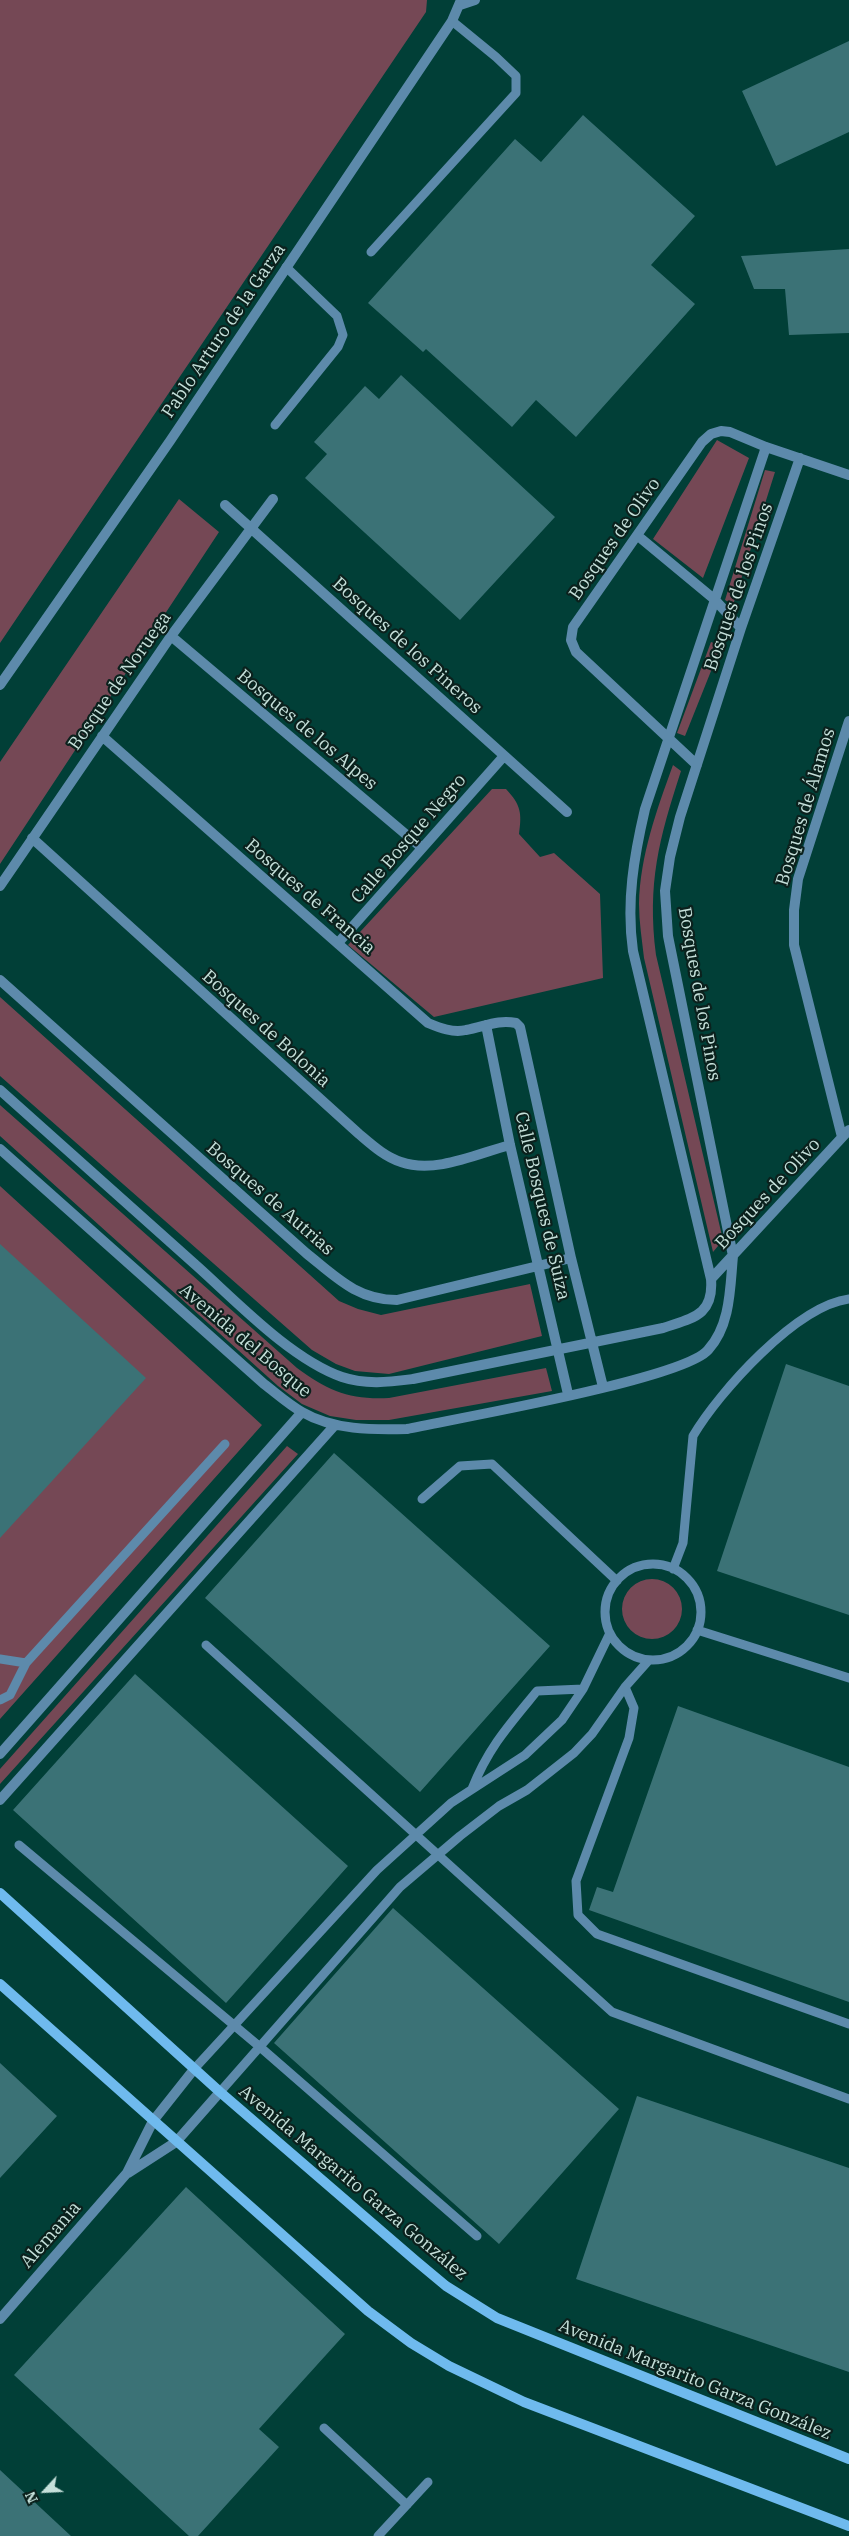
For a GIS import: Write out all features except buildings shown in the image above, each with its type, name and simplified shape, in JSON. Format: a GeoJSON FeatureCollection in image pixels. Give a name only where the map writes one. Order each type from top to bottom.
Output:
{"type":"FeatureCollection","features":[{"type":"Feature","properties":{"kind":"main road","name":"Avenida Margarito Garza González"},"geometry":{"type":"LineString","coordinates":[[0,1893],[220,2092],[446,2286],[498,2318],[849,2459]]}},
{"type":"Feature","properties":{"kind":"main road"},"geometry":{"type":"LineString","coordinates":[[0,1984],[368,2311],[411,2343],[449,2366],[524,2402],[849,2526]]}},
{"type":"Feature","properties":{"kind":"street","name":"Pablo Arturo de la Garza"},"geometry":{"type":"LineString","coordinates":[[0,685],[170,441],[452,21],[460,2],[475,0]]}},
{"type":"Feature","properties":{"kind":"street","name":"Bosques de Olivo"},"geometry":{"type":"LineString","coordinates":[[697,765],[576,652],[571,640],[573,627],[702,442],[711,434],[721,431],[730,432],[766,447],[849,475]]}},
{"type":"Feature","properties":{"kind":"street","name":"Bosques de los Pinos"},"geometry":{"type":"LineString","coordinates":[[708,1307],[712,1291],[712,1279],[630,929],[634,857],[645,809],[766,447]]}},
{"type":"Feature","properties":{"kind":"street","name":"Bosques de los Pinos"},"geometry":{"type":"LineString","coordinates":[[715,1341],[728,1308],[733,1256],[668,936],[665,892],[670,857],[680,817],[741,628],[800,458]]}},
{"type":"Feature","properties":{"kind":"street","name":"Bosque de Noruega"},"geometry":{"type":"LineString","coordinates":[[0,886],[171,636],[273,500]]}},
{"type":"Feature","properties":{"kind":"street","name":"Bosques de los Pineros"},"geometry":{"type":"LineString","coordinates":[[225,505],[566,812]]}},
{"type":"Feature","properties":{"kind":"street"},"geometry":{"type":"LineString","coordinates":[[638,536],[714,599],[741,628]]}},
{"type":"Feature","properties":{"kind":"street","name":"Bosques de los Alpes"},"geometry":{"type":"LineString","coordinates":[[171,636],[422,848]]}},
{"type":"Feature","properties":{"kind":"street","name":"Bosques de Álamos"},"geometry":{"type":"LineString","coordinates":[[846,1134],[794,945],[794,910],[798,879],[849,721]]}},
{"type":"Feature","properties":{"kind":"street","name":"Bosques de Francia"},"geometry":{"type":"LineString","coordinates":[[102,736],[428,1022],[446,1030],[465,1031],[501,1021],[516,1023]]}},
{"type":"Feature","properties":{"kind":"street","name":"Calle Bosque Negro"},"geometry":{"type":"LineString","coordinates":[[338,943],[504,756]]}},
{"type":"Feature","properties":{"kind":"street","name":"Bosques de Bolonia"},"geometry":{"type":"LineString","coordinates":[[32,838],[359,1134],[383,1153],[400,1162],[420,1166],[438,1165],[510,1145]]}},
{"type":"Feature","properties":{"kind":"street","name":"Bosques de Autrias"},"geometry":{"type":"LineString","coordinates":[[0,980],[306,1254],[356,1292],[380,1300],[397,1300],[571,1258]]}},
{"type":"Feature","properties":{"kind":"street","name":"Calle Bosques de Suiza"},"geometry":{"type":"LineString","coordinates":[[516,1023],[522,1032],[571,1258],[603,1387]]}},
{"type":"Feature","properties":{"kind":"street","name":"Calle Bosques de Suiza"},"geometry":{"type":"LineString","coordinates":[[486,1025],[510,1145],[568,1394]]}},
{"type":"Feature","properties":{"kind":"street","name":"Avenida del Bosque"},"geometry":{"type":"LineString","coordinates":[[0,1090],[238,1303],[314,1364],[342,1377],[379,1383],[558,1351],[663,1328],[693,1318],[708,1307]]}},
{"type":"Feature","properties":{"kind":"street","name":"Bosques de Olivo"},"geometry":{"type":"LineString","coordinates":[[712,1279],[846,1134]]}},
{"type":"Feature","properties":{"kind":"street","name":"Avenida del Bosque"},"geometry":{"type":"LineString","coordinates":[[0,1149],[264,1384],[302,1412],[335,1424],[375,1430],[407,1429],[603,1387],[689,1363],[701,1357],[715,1341]]}},
{"type":"Feature","properties":{"kind":"street"},"geometry":{"type":"LineString","coordinates":[[0,1754],[302,1412]]}},
{"type":"Feature","properties":{"kind":"street"},"geometry":{"type":"LineString","coordinates":[[0,1800],[335,1424]]}},
{"type":"Feature","properties":{"kind":"street","name":"Alemania"},"geometry":{"type":"LineString","coordinates":[[0,2319],[127,2173],[153,2121],[195,2068]]}},
{"type":"Feature","properties":{"kind":"street","name":"Alemania"},"geometry":{"type":"LineString","coordinates":[[127,2173],[176,2142],[220,2092]]}},
{"type":"Feature","properties":{"kind":"lane"},"geometry":{"type":"LineString","coordinates":[[371,252],[516,93],[516,76],[452,21]]}},
{"type":"Feature","properties":{"kind":"lane"},"geometry":{"type":"LineString","coordinates":[[275,425],[338,347],[343,335],[337,316],[286,267]]}},
{"type":"Feature","properties":{"kind":"lane"},"geometry":{"type":"LineString","coordinates":[[673,1569],[683,1543],[693,1436],[702,1422],[728,1390],[798,1322],[819,1308],[849,1299]]}},
{"type":"Feature","properties":{"kind":"lane"},"geometry":{"type":"LineString","coordinates":[[0,1700],[10,1695],[26,1663],[225,1444]]}},
{"type":"Feature","properties":{"kind":"lane"},"geometry":{"type":"LineString","coordinates":[[422,1499],[460,1466],[492,1464],[617,1581]]}},
{"type":"Feature","properties":{"kind":"lane"},"geometry":{"type":"LineString","coordinates":[[648,1565],[673,1569],[690,1582],[699,1598],[701,1614],[692,1641],[670,1657],[649,1660],[633,1656],[624,1650],[610,1633],[605,1611],[611,1589],[617,1581],[636,1567],[648,1565]]}},
{"type":"Feature","properties":{"kind":"lane"},"geometry":{"type":"LineString","coordinates":[[697,1630],[849,1678]]}},
{"type":"Feature","properties":{"kind":"lane"},"geometry":{"type":"LineString","coordinates":[[195,2068],[378,1870],[415,1834],[451,1803],[525,1755],[547,1736],[562,1720],[583,1689],[610,1633]]}},
{"type":"Feature","properties":{"kind":"lane"},"geometry":{"type":"LineString","coordinates":[[206,1646],[612,2012],[849,2099]]}},
{"type":"Feature","properties":{"kind":"lane"},"geometry":{"type":"LineString","coordinates":[[0,1659],[26,1663]]}},
{"type":"Feature","properties":{"kind":"lane"},"geometry":{"type":"LineString","coordinates":[[220,2092],[400,1887],[499,1806],[527,1790],[574,1753],[592,1734],[625,1688],[649,1660]]}},
{"type":"Feature","properties":{"kind":"lane"},"geometry":{"type":"LineString","coordinates":[[625,1688],[634,1708],[629,1738],[576,1881],[578,1915],[597,1934],[849,2024]]}},
{"type":"Feature","properties":{"kind":"lane"},"geometry":{"type":"LineString","coordinates":[[472,1790],[483,1761],[495,1741],[537,1691],[583,1689]]}},
{"type":"Feature","properties":{"kind":"lane"},"geometry":{"type":"LineString","coordinates":[[19,1845],[260,2047],[477,2236]]}},
{"type":"Feature","properties":{"kind":"lane"},"geometry":{"type":"LineString","coordinates":[[324,2428],[407,2505]]}},
{"type":"Feature","properties":{"kind":"lane"},"geometry":{"type":"LineString","coordinates":[[378,2536],[428,2482]]}},
{"type":"Feature","properties":{"kind":"shaded area"},"geometry":{"type":"Polygon","coordinates":[[[0,0],[427,0],[426,12],[0,643],[0,0]]]}},
{"type":"Feature","properties":{"kind":"shaded area"},"geometry":{"type":"Polygon","coordinates":[[[717,440],[749,458],[703,578],[653,539],[717,440]]]}},
{"type":"Feature","properties":{"kind":"shaded area"},"geometry":{"type":"Polygon","coordinates":[[[765,470],[775,472],[733,605],[725,600],[765,470]]]}},
{"type":"Feature","properties":{"kind":"shaded area"},"geometry":{"type":"Polygon","coordinates":[[[179,499],[219,532],[0,864],[0,762],[179,499]]]}},
{"type":"Feature","properties":{"kind":"shaded area"},"geometry":{"type":"Polygon","coordinates":[[[711,642],[721,646],[685,736],[677,733],[711,642]]]}},
{"type":"Feature","properties":{"kind":"shaded area"},"geometry":{"type":"Polygon","coordinates":[[[673,765],[681,771],[661,840],[654,883],[653,905],[656,955],[723,1240],[713,1252],[644,958],[640,918],[639,904],[642,868],[655,816],[673,765]]]}},
{"type":"Feature","properties":{"kind":"shaded area"},"geometry":{"type":"Polygon","coordinates":[[[492,789],[506,789],[515,800],[520,815],[519,834],[540,857],[554,853],[600,894],[603,978],[434,1017],[348,945],[492,789]]]}},
{"type":"Feature","properties":{"kind":"shaded area"},"geometry":{"type":"Polygon","coordinates":[[[0,997],[339,1301],[358,1309],[381,1315],[530,1284],[542,1336],[389,1374],[355,1371],[336,1364],[312,1350],[0,1076],[0,997]]]}},
{"type":"Feature","properties":{"kind":"shaded area"},"geometry":{"type":"Polygon","coordinates":[[[0,1105],[297,1368],[319,1383],[351,1395],[389,1398],[546,1368],[552,1391],[389,1420],[356,1420],[330,1416],[302,1404],[278,1386],[0,1136],[0,1105]]]}},
{"type":"Feature","properties":{"kind":"shaded area"},"geometry":{"type":"Polygon","coordinates":[[[0,1186],[262,1425],[0,1719],[0,1186]]]}},
{"type":"Feature","properties":{"kind":"shaded area"},"geometry":{"type":"Polygon","coordinates":[[[287,1446],[298,1454],[0,1784],[0,1769],[287,1446]]]}},
{"type":"Feature","properties":{"kind":"shaded area"},"geometry":{"type":"Polygon","coordinates":[[[652,1579],[669,1584],[677,1592],[682,1609],[677,1626],[669,1634],[652,1639],[635,1634],[627,1626],[622,1609],[627,1592],[635,1584],[652,1579]]]}}]}
